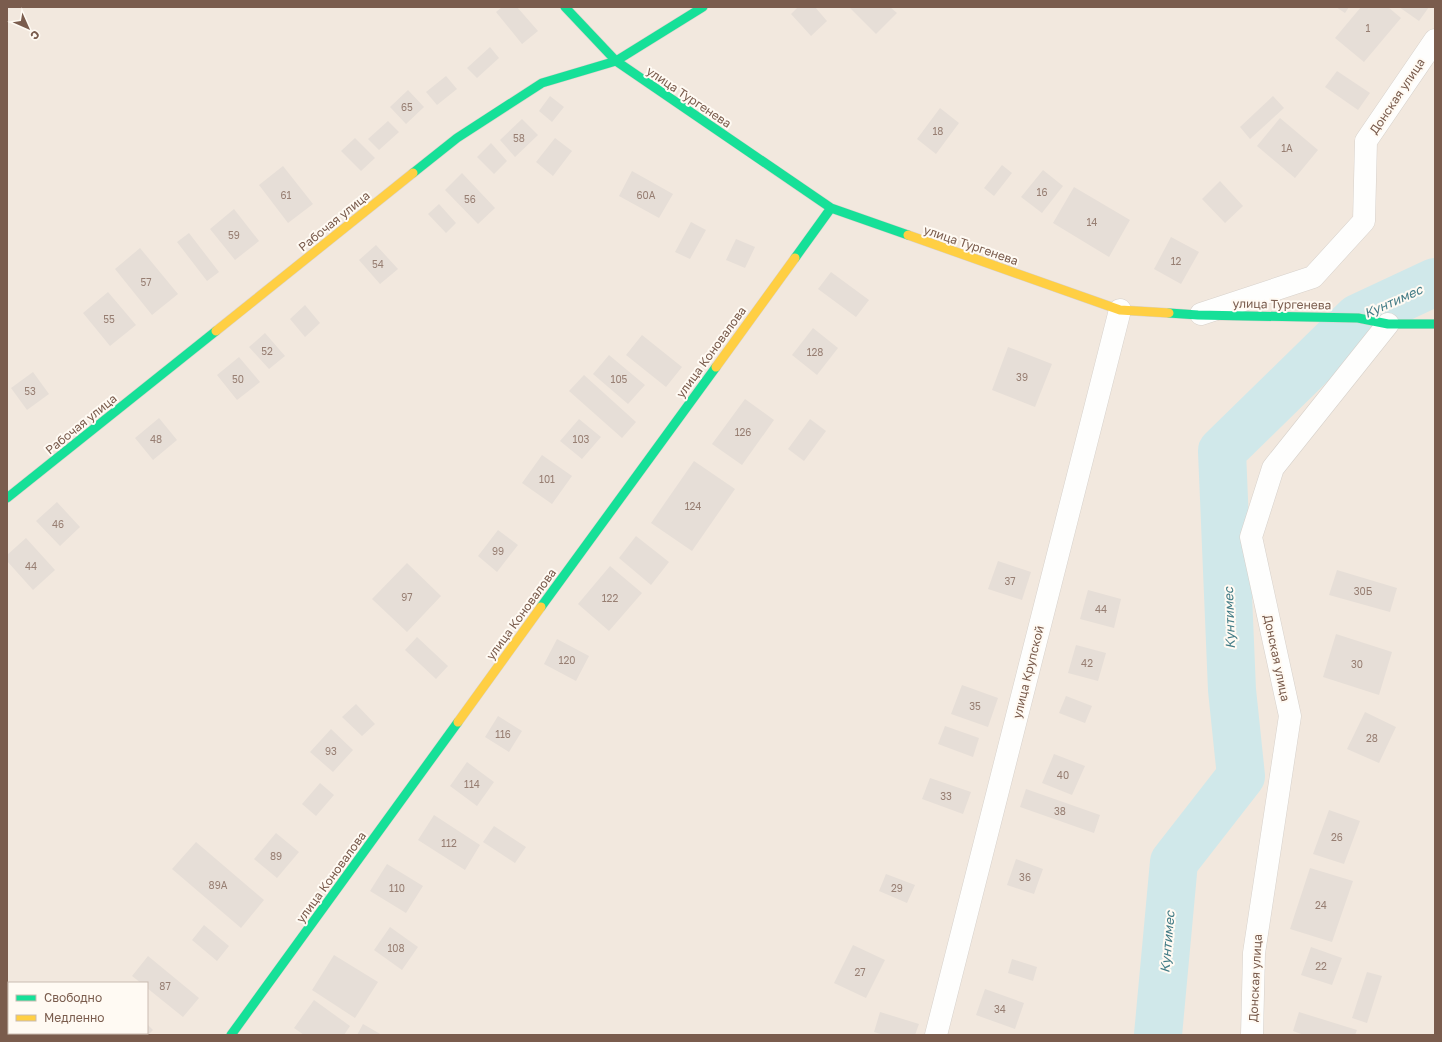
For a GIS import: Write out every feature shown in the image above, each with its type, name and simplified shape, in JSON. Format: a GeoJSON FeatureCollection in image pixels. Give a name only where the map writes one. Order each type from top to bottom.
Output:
{"type":"FeatureCollection","features":[{"type":"Feature","properties":{"kind":"street","name":"улица Тургенева"},"geometry":{"type":"LineString","coordinates":[[565,7],[616,62],[831,208],[1120,310],[1198,315],[1358,318],[1388,324],[1435,324]]}},
{"type":"Feature","properties":{"kind":"street","name":"Рабочая улица"},"geometry":{"type":"LineString","coordinates":[[7,498],[457,138],[542,83],[616,62],[703,7]]}},
{"type":"Feature","properties":{"kind":"street","name":"Донская улица"},"geometry":{"type":"LineString","coordinates":[[1198,315],[1312,277],[1364,221],[1366,141],[1435,40]]}},
{"type":"Feature","properties":{"kind":"street","name":"улица Коновалова"},"geometry":{"type":"LineString","coordinates":[[231,1035],[831,208]]}},
{"type":"Feature","properties":{"kind":"street","name":"улица Крупской"},"geometry":{"type":"LineString","coordinates":[[936,1035],[1120,310]]}},
{"type":"Feature","properties":{"kind":"street","name":"Донская улица"},"geometry":{"type":"LineString","coordinates":[[1252,1035],[1254,953],[1290,716],[1251,537],[1273,468],[1388,324]]}},
{"type":"Feature","properties":{"kind":"shaded area"},"geometry":{"type":"Polygon","coordinates":[[[7,7],[1435,7],[1435,1035],[7,1035],[7,7]]]}},
{"type":"Feature","properties":{"kind":"building"},"geometry":{"type":"Polygon","coordinates":[[[502,7],[517,7],[538,31],[522,44],[496,12],[502,7]]]}},
{"type":"Feature","properties":{"kind":"building"},"geometry":{"type":"Polygon","coordinates":[[[798,7],[815,7],[827,21],[811,36],[791,14],[798,7]]]}},
{"type":"Feature","properties":{"kind":"building"},"geometry":{"type":"Polygon","coordinates":[[[849,7],[890,7],[897,13],[876,34],[849,7]]]}},
{"type":"Feature","properties":{"kind":"building"},"geometry":{"type":"Polygon","coordinates":[[[1336,7],[1349,7],[1345,13],[1336,7]]]}},
{"type":"Feature","properties":{"kind":"building"},"geometry":{"type":"Polygon","coordinates":[[[1361,7],[1388,7],[1401,18],[1364,62],[1335,38],[1361,7]]]}},
{"type":"Feature","properties":{"kind":"building"},"geometry":{"type":"Polygon","coordinates":[[[1399,7],[1429,7],[1419,21],[1399,7]]]}},
{"type":"Feature","properties":{"kind":"building"},"geometry":{"type":"Polygon","coordinates":[[[490,47],[499,58],[477,78],[467,68],[490,47]]]}},
{"type":"Feature","properties":{"kind":"building"},"geometry":{"type":"Polygon","coordinates":[[[1337,71],[1370,93],[1358,110],[1325,87],[1337,71]]]}},
{"type":"Feature","properties":{"kind":"building"},"geometry":{"type":"Polygon","coordinates":[[[446,76],[457,89],[437,105],[426,92],[446,76]]]}},
{"type":"Feature","properties":{"kind":"building"},"geometry":{"type":"Polygon","coordinates":[[[408,90],[424,107],[406,124],[390,107],[408,90]]]}},
{"type":"Feature","properties":{"kind":"building"},"geometry":{"type":"Polygon","coordinates":[[[550,96],[564,107],[552,122],[539,111],[550,96]]]}},
{"type":"Feature","properties":{"kind":"building"},"geometry":{"type":"Polygon","coordinates":[[[1273,96],[1284,108],[1250,139],[1240,127],[1273,96]]]}},
{"type":"Feature","properties":{"kind":"building"},"geometry":{"type":"Polygon","coordinates":[[[940,108],[959,123],[936,154],[917,139],[940,108]]]}},
{"type":"Feature","properties":{"kind":"building"},"geometry":{"type":"Polygon","coordinates":[[[1280,118],[1318,150],[1295,178],[1257,146],[1280,118]]]}},
{"type":"Feature","properties":{"kind":"building"},"geometry":{"type":"Polygon","coordinates":[[[522,119],[538,135],[515,157],[500,140],[522,119]]]}},
{"type":"Feature","properties":{"kind":"building"},"geometry":{"type":"Polygon","coordinates":[[[388,121],[399,132],[379,150],[368,139],[388,121]]]}},
{"type":"Feature","properties":{"kind":"building"},"geometry":{"type":"Polygon","coordinates":[[[355,138],[375,158],[361,171],[341,151],[355,138]]]}},
{"type":"Feature","properties":{"kind":"building"},"geometry":{"type":"Polygon","coordinates":[[[555,138],[572,151],[553,176],[536,162],[555,138]]]}},
{"type":"Feature","properties":{"kind":"building"},"geometry":{"type":"Polygon","coordinates":[[[491,143],[507,161],[494,174],[477,157],[491,143]]]}},
{"type":"Feature","properties":{"kind":"building"},"geometry":{"type":"Polygon","coordinates":[[[1002,165],[1012,173],[994,196],[984,188],[1002,165]]]}},
{"type":"Feature","properties":{"kind":"building"},"geometry":{"type":"Polygon","coordinates":[[[283,166],[313,204],[288,223],[259,185],[283,166]]]}},
{"type":"Feature","properties":{"kind":"building"},"geometry":{"type":"Polygon","coordinates":[[[1043,170],[1063,186],[1042,213],[1021,197],[1043,170]]]}},
{"type":"Feature","properties":{"kind":"building"},"geometry":{"type":"Polygon","coordinates":[[[632,171],[673,194],[659,218],[619,196],[632,171]]]}},
{"type":"Feature","properties":{"kind":"building"},"geometry":{"type":"Polygon","coordinates":[[[462,173],[495,208],[478,224],[445,190],[462,173]]]}},
{"type":"Feature","properties":{"kind":"building"},"geometry":{"type":"Polygon","coordinates":[[[1220,181],[1243,206],[1225,223],[1202,199],[1220,181]]]}},
{"type":"Feature","properties":{"kind":"building"},"geometry":{"type":"Polygon","coordinates":[[[1074,187],[1130,220],[1109,257],[1053,223],[1074,187]]]}},
{"type":"Feature","properties":{"kind":"building"},"geometry":{"type":"Polygon","coordinates":[[[439,204],[456,223],[446,233],[428,214],[439,204]]]}},
{"type":"Feature","properties":{"kind":"building"},"geometry":{"type":"Polygon","coordinates":[[[234,209],[259,241],[235,260],[210,229],[234,209]]]}},
{"type":"Feature","properties":{"kind":"building"},"geometry":{"type":"Polygon","coordinates":[[[691,222],[706,230],[690,259],[675,252],[691,222]]]}},
{"type":"Feature","properties":{"kind":"building"},"geometry":{"type":"Polygon","coordinates":[[[189,233],[219,272],[207,281],[177,242],[189,233]]]}},
{"type":"Feature","properties":{"kind":"building"},"geometry":{"type":"Polygon","coordinates":[[[1171,237],[1199,252],[1181,284],[1154,269],[1171,237]]]}},
{"type":"Feature","properties":{"kind":"building"},"geometry":{"type":"Polygon","coordinates":[[[736,239],[755,247],[745,268],[726,260],[736,239]]]}},
{"type":"Feature","properties":{"kind":"building"},"geometry":{"type":"Polygon","coordinates":[[[376,245],[398,269],[380,284],[359,260],[376,245]]]}},
{"type":"Feature","properties":{"kind":"building"},"geometry":{"type":"Polygon","coordinates":[[[140,248],[178,294],[152,315],[115,269],[140,248]]]}},
{"type":"Feature","properties":{"kind":"building"},"geometry":{"type":"Polygon","coordinates":[[[831,272],[869,300],[856,317],[818,289],[831,272]]]}},
{"type":"Feature","properties":{"kind":"building"},"geometry":{"type":"Polygon","coordinates":[[[108,292],[136,325],[110,346],[83,313],[108,292]]]}},
{"type":"Feature","properties":{"kind":"building"},"geometry":{"type":"Polygon","coordinates":[[[305,305],[320,323],[305,337],[290,319],[305,305]]]}},
{"type":"Feature","properties":{"kind":"building"},"geometry":{"type":"Polygon","coordinates":[[[813,328],[838,348],[817,375],[792,355],[813,328]]]}},
{"type":"Feature","properties":{"kind":"building"},"geometry":{"type":"Polygon","coordinates":[[[265,333],[285,356],[269,369],[249,347],[265,333]]]}},
{"type":"Feature","properties":{"kind":"building"},"geometry":{"type":"Polygon","coordinates":[[[642,335],[682,367],[666,387],[626,355],[642,335]]]}},
{"type":"Feature","properties":{"kind":"building"},"geometry":{"type":"Polygon","coordinates":[[[1008,347],[1052,364],[1035,407],[992,390],[1008,347]]]}},
{"type":"Feature","properties":{"kind":"building"},"geometry":{"type":"Polygon","coordinates":[[[609,355],[645,385],[628,404],[593,374],[609,355]]]}},
{"type":"Feature","properties":{"kind":"building"},"geometry":{"type":"Polygon","coordinates":[[[239,357],[260,382],[237,400],[217,375],[239,357]]]}},
{"type":"Feature","properties":{"kind":"building"},"geometry":{"type":"Polygon","coordinates":[[[33,372],[49,394],[27,410],[11,388],[33,372]]]}},
{"type":"Feature","properties":{"kind":"building"},"geometry":{"type":"Polygon","coordinates":[[[584,375],[636,422],[622,438],[569,391],[584,375]]]}},
{"type":"Feature","properties":{"kind":"building"},"geometry":{"type":"Polygon","coordinates":[[[745,399],[774,420],[742,465],[712,444],[745,399]]]}},
{"type":"Feature","properties":{"kind":"building"},"geometry":{"type":"Polygon","coordinates":[[[159,418],[177,440],[153,460],[135,438],[159,418]]]}},
{"type":"Feature","properties":{"kind":"building"},"geometry":{"type":"Polygon","coordinates":[[[579,419],[601,437],[582,459],[560,441],[579,419]]]}},
{"type":"Feature","properties":{"kind":"building"},"geometry":{"type":"Polygon","coordinates":[[[810,419],[826,431],[804,461],[788,449],[810,419]]]}},
{"type":"Feature","properties":{"kind":"building"},"geometry":{"type":"Polygon","coordinates":[[[542,455],[572,476],[552,504],[522,483],[542,455]]]}},
{"type":"Feature","properties":{"kind":"building"},"geometry":{"type":"Polygon","coordinates":[[[694,461],[735,489],[692,551],[651,523],[694,461]]]}},
{"type":"Feature","properties":{"kind":"building"},"geometry":{"type":"Polygon","coordinates":[[[57,502],[80,527],[60,546],[36,521],[57,502]]]}},
{"type":"Feature","properties":{"kind":"building"},"geometry":{"type":"Polygon","coordinates":[[[498,530],[518,545],[497,572],[478,556],[498,530]]]}},
{"type":"Feature","properties":{"kind":"building"},"geometry":{"type":"Polygon","coordinates":[[[636,536],[669,562],[651,585],[619,558],[636,536]]]}},
{"type":"Feature","properties":{"kind":"building"},"geometry":{"type":"Polygon","coordinates":[[[26,538],[55,570],[33,590],[7,561],[7,555],[26,538]]]}},
{"type":"Feature","properties":{"kind":"building"},"geometry":{"type":"Polygon","coordinates":[[[998,561],[1031,572],[1022,600],[988,589],[998,561]]]}},
{"type":"Feature","properties":{"kind":"building"},"geometry":{"type":"Polygon","coordinates":[[[407,563],[441,596],[407,632],[372,599],[407,563]]]}},
{"type":"Feature","properties":{"kind":"building"},"geometry":{"type":"Polygon","coordinates":[[[610,566],[642,593],[609,631],[578,604],[610,566]]]}},
{"type":"Feature","properties":{"kind":"building"},"geometry":{"type":"Polygon","coordinates":[[[1337,570],[1397,588],[1390,612],[1329,595],[1337,570]]]}},
{"type":"Feature","properties":{"kind":"building"},"geometry":{"type":"Polygon","coordinates":[[[1088,590],[1121,599],[1114,628],[1080,619],[1088,590]]]}},
{"type":"Feature","properties":{"kind":"building"},"geometry":{"type":"Polygon","coordinates":[[[1336,634],[1392,652],[1379,695],[1323,677],[1336,634]]]}},
{"type":"Feature","properties":{"kind":"building"},"geometry":{"type":"Polygon","coordinates":[[[417,637],[448,666],[436,679],[405,650],[417,637]]]}},
{"type":"Feature","properties":{"kind":"building"},"geometry":{"type":"Polygon","coordinates":[[[557,639],[589,656],[576,681],[544,664],[557,639]]]}},
{"type":"Feature","properties":{"kind":"building"},"geometry":{"type":"Polygon","coordinates":[[[1076,645],[1106,653],[1098,681],[1068,673],[1076,645]]]}},
{"type":"Feature","properties":{"kind":"building"},"geometry":{"type":"Polygon","coordinates":[[[962,685],[998,698],[988,727],[951,714],[962,685]]]}},
{"type":"Feature","properties":{"kind":"building"},"geometry":{"type":"Polygon","coordinates":[[[1066,696],[1092,706],[1085,723],[1059,713],[1066,696]]]}},
{"type":"Feature","properties":{"kind":"building"},"geometry":{"type":"Polygon","coordinates":[[[356,704],[375,724],[362,736],[342,717],[356,704]]]}},
{"type":"Feature","properties":{"kind":"building"},"geometry":{"type":"Polygon","coordinates":[[[1365,712],[1396,727],[1379,763],[1347,749],[1365,712]]]}},
{"type":"Feature","properties":{"kind":"building"},"geometry":{"type":"Polygon","coordinates":[[[498,716],[522,731],[509,752],[485,737],[498,716]]]}},
{"type":"Feature","properties":{"kind":"building"},"geometry":{"type":"Polygon","coordinates":[[[945,726],[979,738],[973,757],[938,744],[945,726]]]}},
{"type":"Feature","properties":{"kind":"building"},"geometry":{"type":"Polygon","coordinates":[[[331,729],[353,750],[333,772],[310,752],[331,729]]]}},
{"type":"Feature","properties":{"kind":"building"},"geometry":{"type":"Polygon","coordinates":[[[1054,754],[1085,766],[1072,795],[1042,783],[1054,754]]]}},
{"type":"Feature","properties":{"kind":"building"},"geometry":{"type":"Polygon","coordinates":[[[467,762],[494,782],[477,806],[450,786],[467,762]]]}},
{"type":"Feature","properties":{"kind":"building"},"geometry":{"type":"Polygon","coordinates":[[[930,778],[971,792],[963,814],[922,799],[930,778]]]}},
{"type":"Feature","properties":{"kind":"building"},"geometry":{"type":"Polygon","coordinates":[[[320,783],[334,795],[316,816],[302,804],[320,783]]]}},
{"type":"Feature","properties":{"kind":"building"},"geometry":{"type":"Polygon","coordinates":[[[1026,789],[1100,815],[1094,833],[1020,807],[1026,789]]]}},
{"type":"Feature","properties":{"kind":"building"},"geometry":{"type":"Polygon","coordinates":[[[1329,810],[1360,821],[1344,864],[1313,854],[1329,810]]]}},
{"type":"Feature","properties":{"kind":"building"},"geometry":{"type":"Polygon","coordinates":[[[434,815],[480,845],[465,870],[418,840],[434,815]]]}},
{"type":"Feature","properties":{"kind":"building"},"geometry":{"type":"Polygon","coordinates":[[[494,826],[526,847],[515,863],[483,842],[494,826]]]}},
{"type":"Feature","properties":{"kind":"building"},"geometry":{"type":"Polygon","coordinates":[[[276,833],[299,852],[277,878],[254,859],[276,833]]]}},
{"type":"Feature","properties":{"kind":"building"},"geometry":{"type":"Polygon","coordinates":[[[196,842],[264,900],[241,928],[172,869],[196,842]]]}},
{"type":"Feature","properties":{"kind":"building"},"geometry":{"type":"Polygon","coordinates":[[[1016,859],[1043,869],[1034,894],[1007,885],[1016,859]]]}},
{"type":"Feature","properties":{"kind":"building"},"geometry":{"type":"Polygon","coordinates":[[[387,864],[423,886],[406,913],[370,891],[387,864]]]}},
{"type":"Feature","properties":{"kind":"building"},"geometry":{"type":"Polygon","coordinates":[[[1310,868],[1353,881],[1332,942],[1290,929],[1310,868]]]}},
{"type":"Feature","properties":{"kind":"building"},"geometry":{"type":"Polygon","coordinates":[[[886,874],[915,885],[907,903],[879,891],[886,874]]]}},
{"type":"Feature","properties":{"kind":"building"},"geometry":{"type":"Polygon","coordinates":[[[204,925],[229,946],[217,961],[192,940],[204,925]]]}},
{"type":"Feature","properties":{"kind":"building"},"geometry":{"type":"Polygon","coordinates":[[[390,927],[418,947],[402,970],[374,950],[390,927]]]}},
{"type":"Feature","properties":{"kind":"building"},"geometry":{"type":"Polygon","coordinates":[[[853,945],[885,960],[866,998],[834,983],[853,945]]]}},
{"type":"Feature","properties":{"kind":"building"},"geometry":{"type":"Polygon","coordinates":[[[1311,947],[1342,958],[1332,985],[1301,975],[1311,947]]]}},
{"type":"Feature","properties":{"kind":"building"},"geometry":{"type":"Polygon","coordinates":[[[334,955],[378,982],[355,1018],[312,990],[334,955]]]}},
{"type":"Feature","properties":{"kind":"building"},"geometry":{"type":"Polygon","coordinates":[[[148,956],[199,998],[183,1017],[148,989],[148,982],[140,982],[132,976],[148,956]]]}},
{"type":"Feature","properties":{"kind":"building"},"geometry":{"type":"Polygon","coordinates":[[[1012,959],[1037,967],[1033,981],[1008,973],[1012,959]]]}},
{"type":"Feature","properties":{"kind":"building"},"geometry":{"type":"Polygon","coordinates":[[[1367,972],[1382,976],[1367,1023],[1352,1018],[1367,972]]]}},
{"type":"Feature","properties":{"kind":"building"},"geometry":{"type":"Polygon","coordinates":[[[985,989],[1024,1003],[1015,1029],[976,1015],[985,989]]]}},
{"type":"Feature","properties":{"kind":"building"},"geometry":{"type":"Polygon","coordinates":[[[314,1000],[350,1026],[344,1035],[304,1035],[294,1028],[314,1000]]]}},
{"type":"Feature","properties":{"kind":"building"},"geometry":{"type":"Polygon","coordinates":[[[880,1012],[919,1024],[915,1035],[884,1035],[874,1032],[880,1012]]]}},
{"type":"Feature","properties":{"kind":"building"},"geometry":{"type":"Polygon","coordinates":[[[1299,1012],[1357,1030],[1355,1035],[1304,1035],[1293,1031],[1299,1012]]]}},
{"type":"Feature","properties":{"kind":"building"},"geometry":{"type":"Polygon","coordinates":[[[363,1024],[382,1035],[357,1035],[363,1024]]]}},
{"type":"Feature","properties":{"kind":"building"},"geometry":{"type":"Polygon","coordinates":[[[148,1025],[153,1030],[148,1035],[123,1034],[148,1034],[148,1025]]]}},
{"type":"Feature","properties":{"kind":"waterway","name":"Кунтимес"},"geometry":{"type":"LineString","coordinates":[[1158,1035],[1174,862],[1241,776],[1232,690],[1222,451],[1358,318],[1435,282]]}},
{"type":"Feature","properties":{"kind":"traffic: fast"},"geometry":{"type":"LineString","coordinates":[[565,7],[616,61],[831,208],[908,235]]}},
{"type":"Feature","properties":{"kind":"traffic: fast"},"geometry":{"type":"LineString","coordinates":[[413,173],[457,138],[542,83],[616,61],[703,7]]}},
{"type":"Feature","properties":{"kind":"traffic: fast"},"geometry":{"type":"LineString","coordinates":[[795,258],[831,208]]}},
{"type":"Feature","properties":{"kind":"traffic: fast"},"geometry":{"type":"LineString","coordinates":[[1169,313],[1198,315],[1358,318],[1388,324],[1435,324]]}},
{"type":"Feature","properties":{"kind":"traffic: fast"},"geometry":{"type":"LineString","coordinates":[[7,498],[216,331]]}},
{"type":"Feature","properties":{"kind":"traffic: fast"},"geometry":{"type":"LineString","coordinates":[[541,607],[716,367]]}},
{"type":"Feature","properties":{"kind":"traffic: fast"},"geometry":{"type":"LineString","coordinates":[[231,1035],[458,722]]}},
{"type":"Feature","properties":{"kind":"traffic: slow"},"geometry":{"type":"LineString","coordinates":[[216,331],[413,173]]}},
{"type":"Feature","properties":{"kind":"traffic: slow"},"geometry":{"type":"LineString","coordinates":[[908,235],[1120,310],[1169,313]]}},
{"type":"Feature","properties":{"kind":"traffic: slow"},"geometry":{"type":"LineString","coordinates":[[716,367],[795,258]]}},
{"type":"Feature","properties":{"kind":"traffic: slow"},"geometry":{"type":"LineString","coordinates":[[458,722],[541,607]]}}]}
